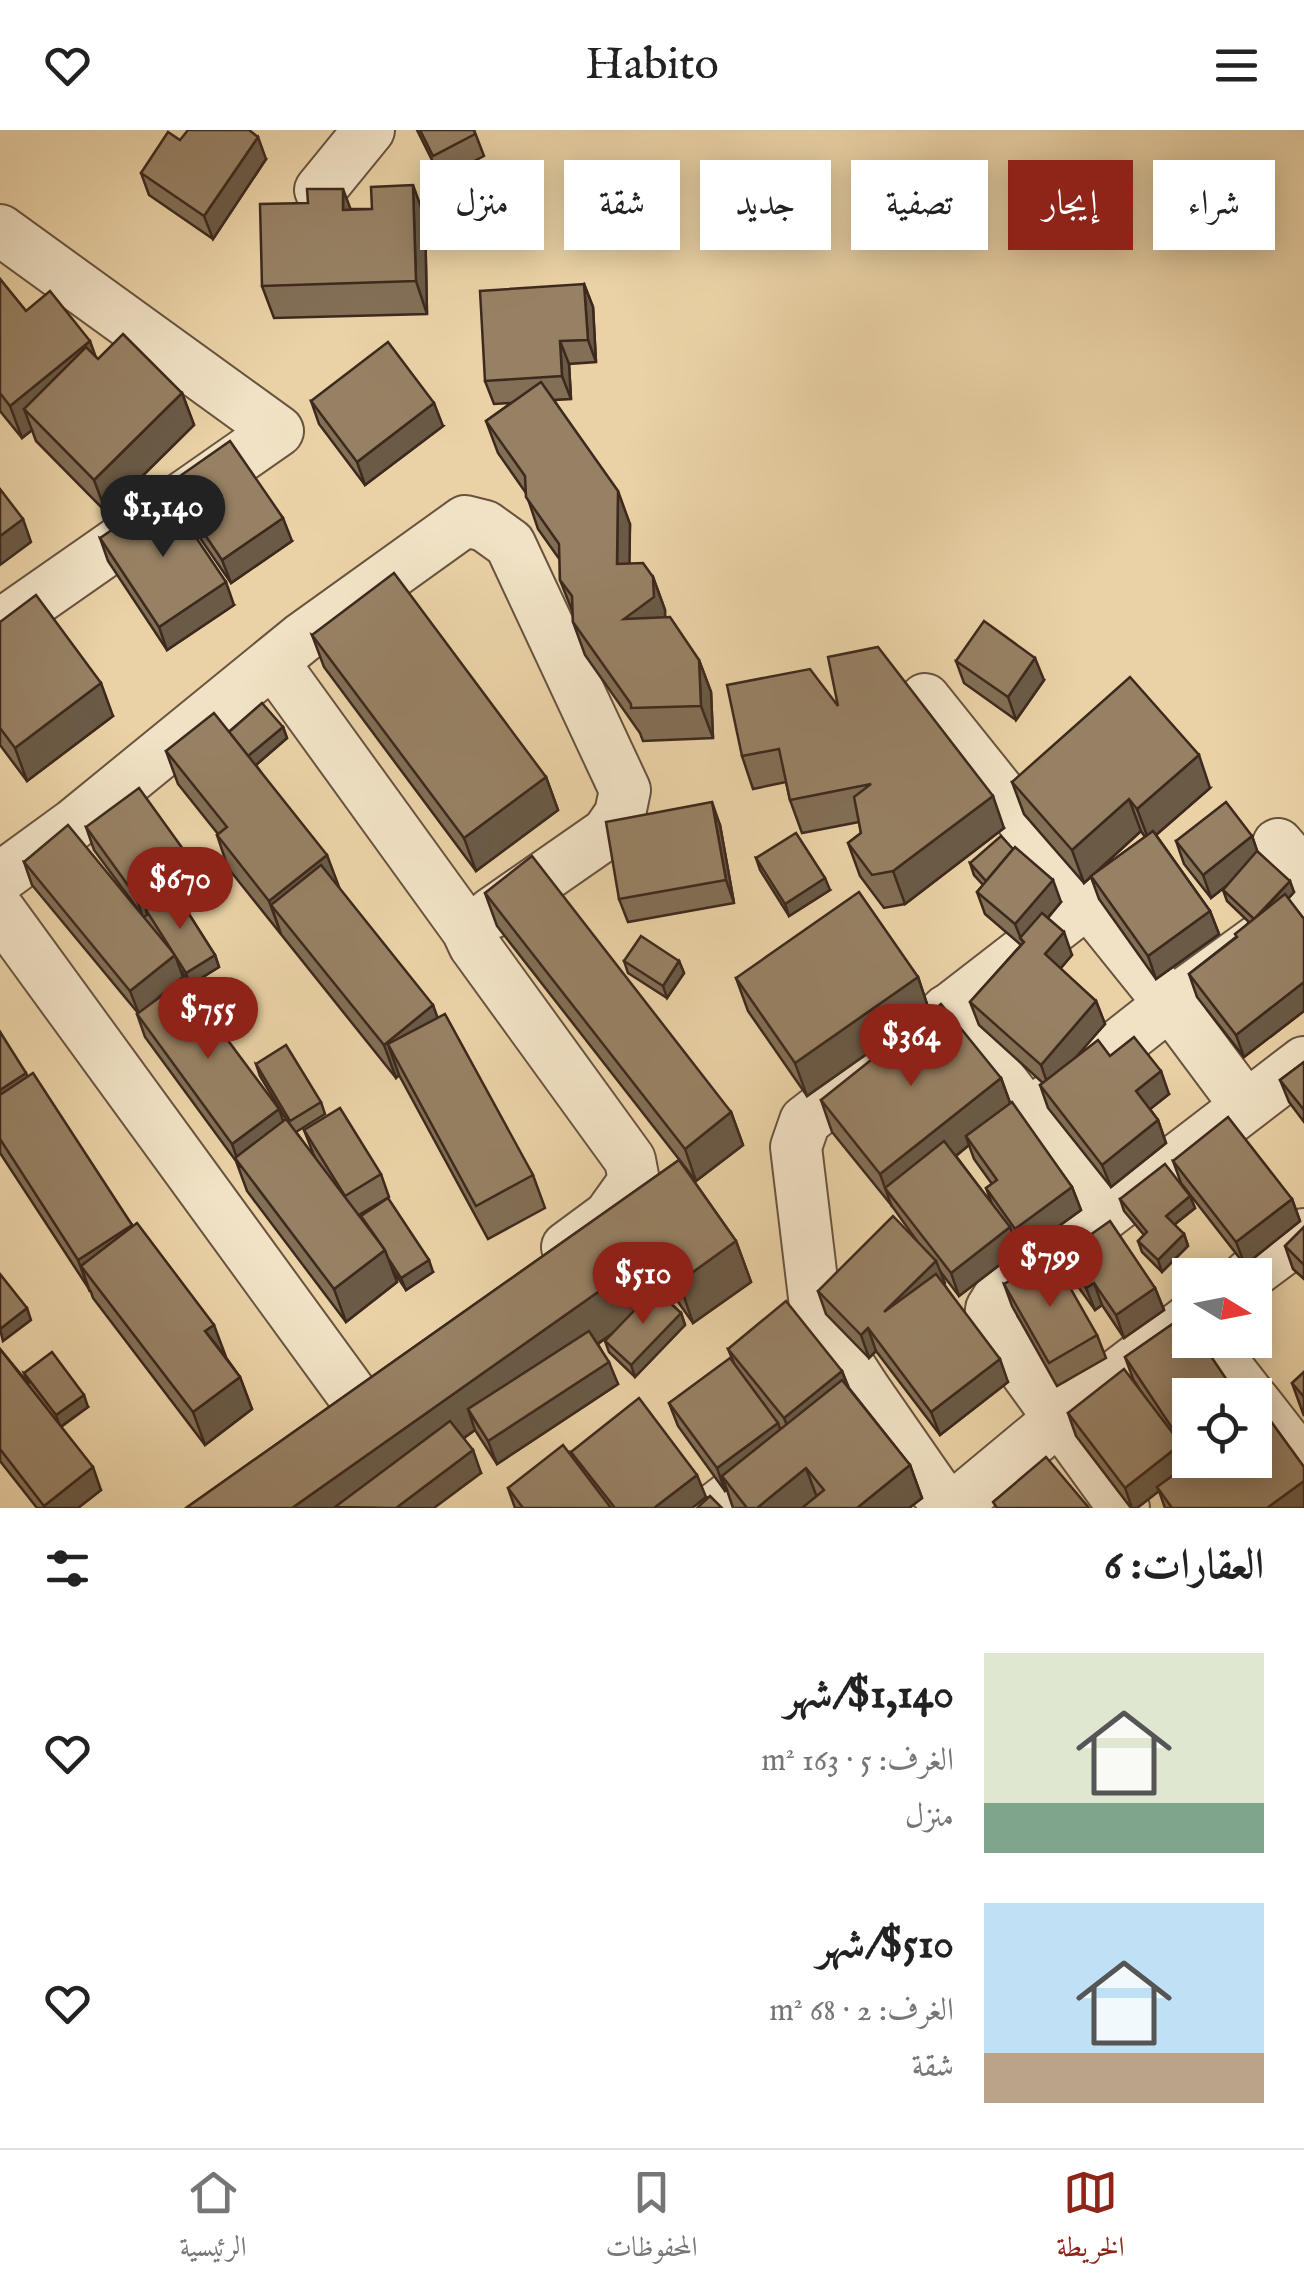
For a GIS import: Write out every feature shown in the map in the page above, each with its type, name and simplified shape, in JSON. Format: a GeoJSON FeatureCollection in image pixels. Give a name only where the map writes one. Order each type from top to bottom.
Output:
{"type":"FeatureCollection","features":[{"type":"Feature","properties":{"kind":"street"},"geometry":{"type":"LineString","coordinates":[[320,190],[369,130]]}},
{"type":"Feature","properties":{"kind":"street"},"geometry":{"type":"LineString","coordinates":[[0,230],[278,431],[0,625]]}},
{"type":"Feature","properties":{"kind":"street"},"geometry":{"type":"LineString","coordinates":[[0,878],[74,824],[273,662],[465,522],[485,526],[510,544],[625,790],[620,814],[607,833],[467,930]]}},
{"type":"Feature","properties":{"kind":"street"},"geometry":{"type":"LineString","coordinates":[[273,662],[630,1160],[634,1181],[609,1216],[530,1274]]}},
{"type":"Feature","properties":{"kind":"street"},"geometry":{"type":"LineString","coordinates":[[925,699],[1170,1004],[1246,1106]]}},
{"type":"Feature","properties":{"kind":"street"},"geometry":{"type":"LineString","coordinates":[[1088,902],[805,1121],[796,1148],[816,1314],[841,1411],[934,1488],[951,1508],[1058,1419],[1172,1334]]}},
{"type":"Feature","properties":{"kind":"street"},"geometry":{"type":"LineString","coordinates":[[1028,1115],[1304,906]]}},
{"type":"Feature","properties":{"kind":"street"},"geometry":{"type":"LineString","coordinates":[[0,911],[355,1398]]}},
{"type":"Feature","properties":{"kind":"street"},"geometry":{"type":"LineString","coordinates":[[947,1010],[1105,1214]]}},
{"type":"Feature","properties":{"kind":"street"},"geometry":{"type":"LineString","coordinates":[[1124,1508],[990,1323],[991,1309],[999,1296],[1304,1062]]}},
{"type":"Feature","properties":{"kind":"street"},"geometry":{"type":"LineString","coordinates":[[1272,1258],[1304,1234]]}},
{"type":"Feature","properties":{"kind":"street"},"geometry":{"type":"LineString","coordinates":[[1220,1358],[1236,1378]]}},
{"type":"Feature","properties":{"kind":"street"},"geometry":{"type":"LineString","coordinates":[[716,1508],[841,1411]]}},
{"type":"Feature","properties":{"kind":"street"},"geometry":{"type":"LineString","coordinates":[[1272,1424],[1304,1465]]}},
{"type":"Feature","properties":{"kind":"building"},"geometry":{"type":"Polygon","coordinates":[[[188,130],[249,130],[258,137],[204,216],[141,173],[168,132],[180,140],[188,130]]]}},
{"type":"Feature","properties":{"kind":"building"},"geometry":{"type":"Polygon","coordinates":[[[420,130],[474,130],[475,134],[433,156],[420,130]]]}},
{"type":"Feature","properties":{"kind":"building"},"geometry":{"type":"Polygon","coordinates":[[[413,185],[416,281],[262,286],[260,204],[308,203],[307,189],[343,189],[343,210],[372,209],[371,187],[413,185]]]}},
{"type":"Feature","properties":{"kind":"building"},"geometry":{"type":"Polygon","coordinates":[[[0,279],[26,311],[50,291],[90,341],[10,406],[0,393],[0,279]]]}},
{"type":"Feature","properties":{"kind":"building"},"geometry":{"type":"Polygon","coordinates":[[[584,284],[588,340],[560,341],[562,376],[485,381],[480,291],[584,284]]]}},
{"type":"Feature","properties":{"kind":"building"},"geometry":{"type":"Polygon","coordinates":[[[123,334],[182,393],[94,480],[24,409],[86,347],[98,359],[123,334]]]}},
{"type":"Feature","properties":{"kind":"building"},"geometry":{"type":"Polygon","coordinates":[[[388,342],[434,403],[357,462],[311,401],[388,342]]]}},
{"type":"Feature","properties":{"kind":"building"},"geometry":{"type":"Polygon","coordinates":[[[541,382],[618,491],[617,564],[643,563],[653,577],[654,597],[624,619],[670,617],[699,660],[701,706],[631,708],[573,622],[572,596],[560,580],[559,544],[526,497],[525,476],[486,421],[541,382]]]}},
{"type":"Feature","properties":{"kind":"building"},"geometry":{"type":"Polygon","coordinates":[[[230,441],[283,518],[222,560],[170,483],[230,441]]]}},
{"type":"Feature","properties":{"kind":"building"},"geometry":{"type":"Polygon","coordinates":[[[0,489],[23,519],[0,536],[0,489]]]}},
{"type":"Feature","properties":{"kind":"building"},"geometry":{"type":"Polygon","coordinates":[[[166,493],[226,582],[159,627],[100,538],[166,493]]]}},
{"type":"Feature","properties":{"kind":"building"},"geometry":{"type":"Polygon","coordinates":[[[394,573],[546,777],[464,838],[312,635],[394,573]]]}},
{"type":"Feature","properties":{"kind":"building"},"geometry":{"type":"Polygon","coordinates":[[[36,595],[101,683],[15,748],[0,728],[0,622],[36,595]]]}},
{"type":"Feature","properties":{"kind":"building"},"geometry":{"type":"Polygon","coordinates":[[[984,621],[1035,658],[1008,697],[956,661],[984,621]]]}},
{"type":"Feature","properties":{"kind":"building"},"geometry":{"type":"Polygon","coordinates":[[[878,647],[993,796],[893,871],[872,875],[848,843],[861,833],[854,797],[871,784],[790,800],[779,749],[742,756],[727,685],[810,669],[838,706],[828,657],[878,647]]]}},
{"type":"Feature","properties":{"kind":"building"},"geometry":{"type":"Polygon","coordinates":[[[1130,677],[1199,755],[1137,809],[1129,799],[1072,850],[1012,782],[1130,677]]]}},
{"type":"Feature","properties":{"kind":"building"},"geometry":{"type":"Polygon","coordinates":[[[262,703],[283,727],[248,756],[229,732],[262,703]]]}},
{"type":"Feature","properties":{"kind":"building"},"geometry":{"type":"Polygon","coordinates":[[[214,713],[327,855],[269,901],[217,835],[227,827],[166,751],[214,713]]]}},
{"type":"Feature","properties":{"kind":"building"},"geometry":{"type":"Polygon","coordinates":[[[139,788],[188,856],[135,895],[86,827],[139,788]]]}},
{"type":"Feature","properties":{"kind":"building"},"geometry":{"type":"Polygon","coordinates":[[[712,802],[726,880],[619,899],[606,822],[712,802]]]}},
{"type":"Feature","properties":{"kind":"building"},"geometry":{"type":"Polygon","coordinates":[[[1226,802],[1252,836],[1203,875],[1176,841],[1226,802]]]}},
{"type":"Feature","properties":{"kind":"building"},"geometry":{"type":"Polygon","coordinates":[[[68,825],[175,955],[130,991],[24,862],[68,825]]]}},
{"type":"Feature","properties":{"kind":"building"},"geometry":{"type":"Polygon","coordinates":[[[1153,831],[1210,911],[1148,956],[1091,876],[1153,831]]]}},
{"type":"Feature","properties":{"kind":"building"},"geometry":{"type":"Polygon","coordinates":[[[796,833],[825,878],[785,904],[756,858],[796,833]]]}},
{"type":"Feature","properties":{"kind":"building"},"geometry":{"type":"Polygon","coordinates":[[[1001,836],[1013,849],[986,881],[970,863],[1001,836]]]}},
{"type":"Feature","properties":{"kind":"building"},"geometry":{"type":"Polygon","coordinates":[[[1015,847],[1053,880],[1015,924],[977,892],[1015,847]]]}},
{"type":"Feature","properties":{"kind":"building"},"geometry":{"type":"Polygon","coordinates":[[[1257,851],[1290,881],[1254,919],[1223,890],[1257,851]]]}},
{"type":"Feature","properties":{"kind":"building"},"geometry":{"type":"Polygon","coordinates":[[[532,856],[731,1112],[685,1149],[485,893],[532,856]]]}},
{"type":"Feature","properties":{"kind":"building"},"geometry":{"type":"Polygon","coordinates":[[[321,865],[433,1005],[384,1045],[271,905],[321,865]]]}},
{"type":"Feature","properties":{"kind":"building"},"geometry":{"type":"Polygon","coordinates":[[[175,892],[215,955],[186,973],[146,910],[175,892]]]}},
{"type":"Feature","properties":{"kind":"building"},"geometry":{"type":"Polygon","coordinates":[[[859,892],[918,977],[795,1063],[736,978],[859,892]]]}},
{"type":"Feature","properties":{"kind":"building"},"geometry":{"type":"Polygon","coordinates":[[[1285,894],[1304,919],[1304,982],[1236,1035],[1189,974],[1285,894]]]}},
{"type":"Feature","properties":{"kind":"building"},"geometry":{"type":"Polygon","coordinates":[[[1042,913],[1064,932],[1045,954],[1096,1001],[1041,1065],[970,1002],[1024,942],[1020,938],[1042,913]]]}},
{"type":"Feature","properties":{"kind":"building"},"geometry":{"type":"Polygon","coordinates":[[[641,936],[679,961],[663,986],[624,961],[641,936]]]}},
{"type":"Feature","properties":{"kind":"building"},"geometry":{"type":"Polygon","coordinates":[[[183,980],[279,1109],[232,1144],[137,1014],[183,980]]]}},
{"type":"Feature","properties":{"kind":"building"},"geometry":{"type":"Polygon","coordinates":[[[941,1004],[1001,1078],[880,1174],[821,1100],[941,1004]]]}},
{"type":"Feature","properties":{"kind":"building"},"geometry":{"type":"Polygon","coordinates":[[[445,1014],[533,1175],[476,1206],[388,1044],[445,1014]]]}},
{"type":"Feature","properties":{"kind":"building"},"geometry":{"type":"Polygon","coordinates":[[[0,1032],[26,1073],[0,1090],[0,1032]]]}},
{"type":"Feature","properties":{"kind":"building"},"geometry":{"type":"Polygon","coordinates":[[[1134,1037],[1161,1071],[1136,1091],[1158,1120],[1102,1165],[1040,1085],[1098,1040],[1110,1056],[1134,1037]]]}},
{"type":"Feature","properties":{"kind":"building"},"geometry":{"type":"Polygon","coordinates":[[[286,1045],[321,1102],[290,1121],[256,1064],[286,1045]]]}},
{"type":"Feature","properties":{"kind":"building"},"geometry":{"type":"Polygon","coordinates":[[[1304,1062],[1304,1110],[1280,1080],[1304,1062]]]}},
{"type":"Feature","properties":{"kind":"building"},"geometry":{"type":"Polygon","coordinates":[[[33,1073],[132,1225],[78,1260],[0,1139],[0,1095],[33,1073]]]}},
{"type":"Feature","properties":{"kind":"building"},"geometry":{"type":"Polygon","coordinates":[[[1012,1102],[1072,1187],[1015,1229],[986,1188],[997,1180],[966,1136],[1012,1102]]]}},
{"type":"Feature","properties":{"kind":"building"},"geometry":{"type":"Polygon","coordinates":[[[340,1108],[381,1174],[345,1196],[304,1130],[340,1108]]]}},
{"type":"Feature","properties":{"kind":"building"},"geometry":{"type":"Polygon","coordinates":[[[1228,1117],[1292,1199],[1236,1242],[1173,1161],[1228,1117]]]}},
{"type":"Feature","properties":{"kind":"building"},"geometry":{"type":"Polygon","coordinates":[[[286,1119],[385,1250],[334,1289],[235,1158],[286,1119]]]}},
{"type":"Feature","properties":{"kind":"building"},"geometry":{"type":"Polygon","coordinates":[[[944,1141],[1010,1227],[951,1273],[885,1188],[944,1141]]]}},
{"type":"Feature","properties":{"kind":"building"},"geometry":{"type":"Polygon","coordinates":[[[679,1160],[736,1241],[679,1282],[656,1251],[292,1508],[186,1508],[679,1160]]]}},
{"type":"Feature","properties":{"kind":"building"},"geometry":{"type":"Polygon","coordinates":[[[1165,1164],[1190,1196],[1166,1216],[1184,1234],[1158,1260],[1138,1241],[1147,1232],[1120,1199],[1165,1164]]]}},
{"type":"Feature","properties":{"kind":"building"},"geometry":{"type":"Polygon","coordinates":[[[388,1198],[429,1260],[401,1278],[361,1216],[388,1198]]]}},
{"type":"Feature","properties":{"kind":"building"},"geometry":{"type":"Polygon","coordinates":[[[893,1216],[936,1261],[884,1312],[936,1274],[1000,1359],[931,1412],[868,1328],[861,1335],[818,1291],[893,1216]]]}},
{"type":"Feature","properties":{"kind":"building"},"geometry":{"type":"Polygon","coordinates":[[[1110,1221],[1155,1288],[1116,1315],[1094,1283],[1086,1288],[1063,1254],[1110,1221]]]}},
{"type":"Feature","properties":{"kind":"building"},"geometry":{"type":"Polygon","coordinates":[[[137,1223],[214,1325],[205,1331],[240,1377],[193,1412],[81,1266],[137,1223]]]}},
{"type":"Feature","properties":{"kind":"building"},"geometry":{"type":"Polygon","coordinates":[[[1304,1227],[1304,1265],[1285,1246],[1304,1227]]]}},
{"type":"Feature","properties":{"kind":"building"},"geometry":{"type":"Polygon","coordinates":[[[1052,1256],[1097,1335],[1049,1363],[1004,1284],[1052,1256]]]}},
{"type":"Feature","properties":{"kind":"building"},"geometry":{"type":"Polygon","coordinates":[[[0,1274],[27,1308],[0,1329],[0,1274]]]}},
{"type":"Feature","properties":{"kind":"building"},"geometry":{"type":"Polygon","coordinates":[[[655,1289],[681,1313],[631,1365],[605,1341],[655,1289]]]}},
{"type":"Feature","properties":{"kind":"building"},"geometry":{"type":"Polygon","coordinates":[[[786,1301],[842,1371],[784,1418],[728,1349],[786,1301]]]}},
{"type":"Feature","properties":{"kind":"building"},"geometry":{"type":"Polygon","coordinates":[[[1172,1324],[1172,1358],[1212,1358],[1226,1378],[1172,1378],[1172,1428],[1125,1357],[1172,1324]]]}},
{"type":"Feature","properties":{"kind":"building"},"geometry":{"type":"Polygon","coordinates":[[[589,1331],[609,1362],[488,1441],[468,1409],[589,1331]]]}},
{"type":"Feature","properties":{"kind":"building"},"geometry":{"type":"Polygon","coordinates":[[[0,1349],[93,1467],[44,1506],[0,1449],[0,1349]]]}},
{"type":"Feature","properties":{"kind":"building"},"geometry":{"type":"Polygon","coordinates":[[[52,1352],[84,1395],[56,1415],[24,1373],[52,1352]]]}},
{"type":"Feature","properties":{"kind":"building"},"geometry":{"type":"Polygon","coordinates":[[[730,1358],[778,1423],[717,1468],[669,1403],[730,1358]]]}},
{"type":"Feature","properties":{"kind":"building"},"geometry":{"type":"Polygon","coordinates":[[[1124,1369],[1172,1432],[1172,1451],[1125,1488],[1068,1413],[1124,1369]]]}},
{"type":"Feature","properties":{"kind":"building"},"geometry":{"type":"Polygon","coordinates":[[[1304,1372],[1304,1397],[1292,1383],[1304,1372]]]}},
{"type":"Feature","properties":{"kind":"building"},"geometry":{"type":"Polygon","coordinates":[[[842,1380],[910,1465],[857,1508],[802,1508],[824,1490],[806,1468],[757,1508],[747,1508],[722,1476],[842,1380]]]}},
{"type":"Feature","properties":{"kind":"building"},"geometry":{"type":"Polygon","coordinates":[[[639,1398],[697,1475],[654,1508],[615,1508],[571,1452],[639,1398]]]}},
{"type":"Feature","properties":{"kind":"building"},"geometry":{"type":"Polygon","coordinates":[[[450,1421],[473,1450],[396,1508],[335,1507],[450,1421]]]}},
{"type":"Feature","properties":{"kind":"building"},"geometry":{"type":"Polygon","coordinates":[[[1272,1423],[1304,1467],[1304,1481],[1267,1508],[1172,1508],[1157,1487],[1172,1476],[1272,1478],[1272,1423]]]}},
{"type":"Feature","properties":{"kind":"building"},"geometry":{"type":"Polygon","coordinates":[[[563,1445],[611,1508],[523,1508],[508,1488],[563,1445]]]}},
{"type":"Feature","properties":{"kind":"building"},"geometry":{"type":"Polygon","coordinates":[[[1046,1457],[1089,1508],[997,1508],[993,1502],[1046,1457]]]}},
{"type":"Feature","properties":{"kind":"building"},"geometry":{"type":"Polygon","coordinates":[[[710,1496],[722,1508],[697,1508],[710,1496]]]}}]}
